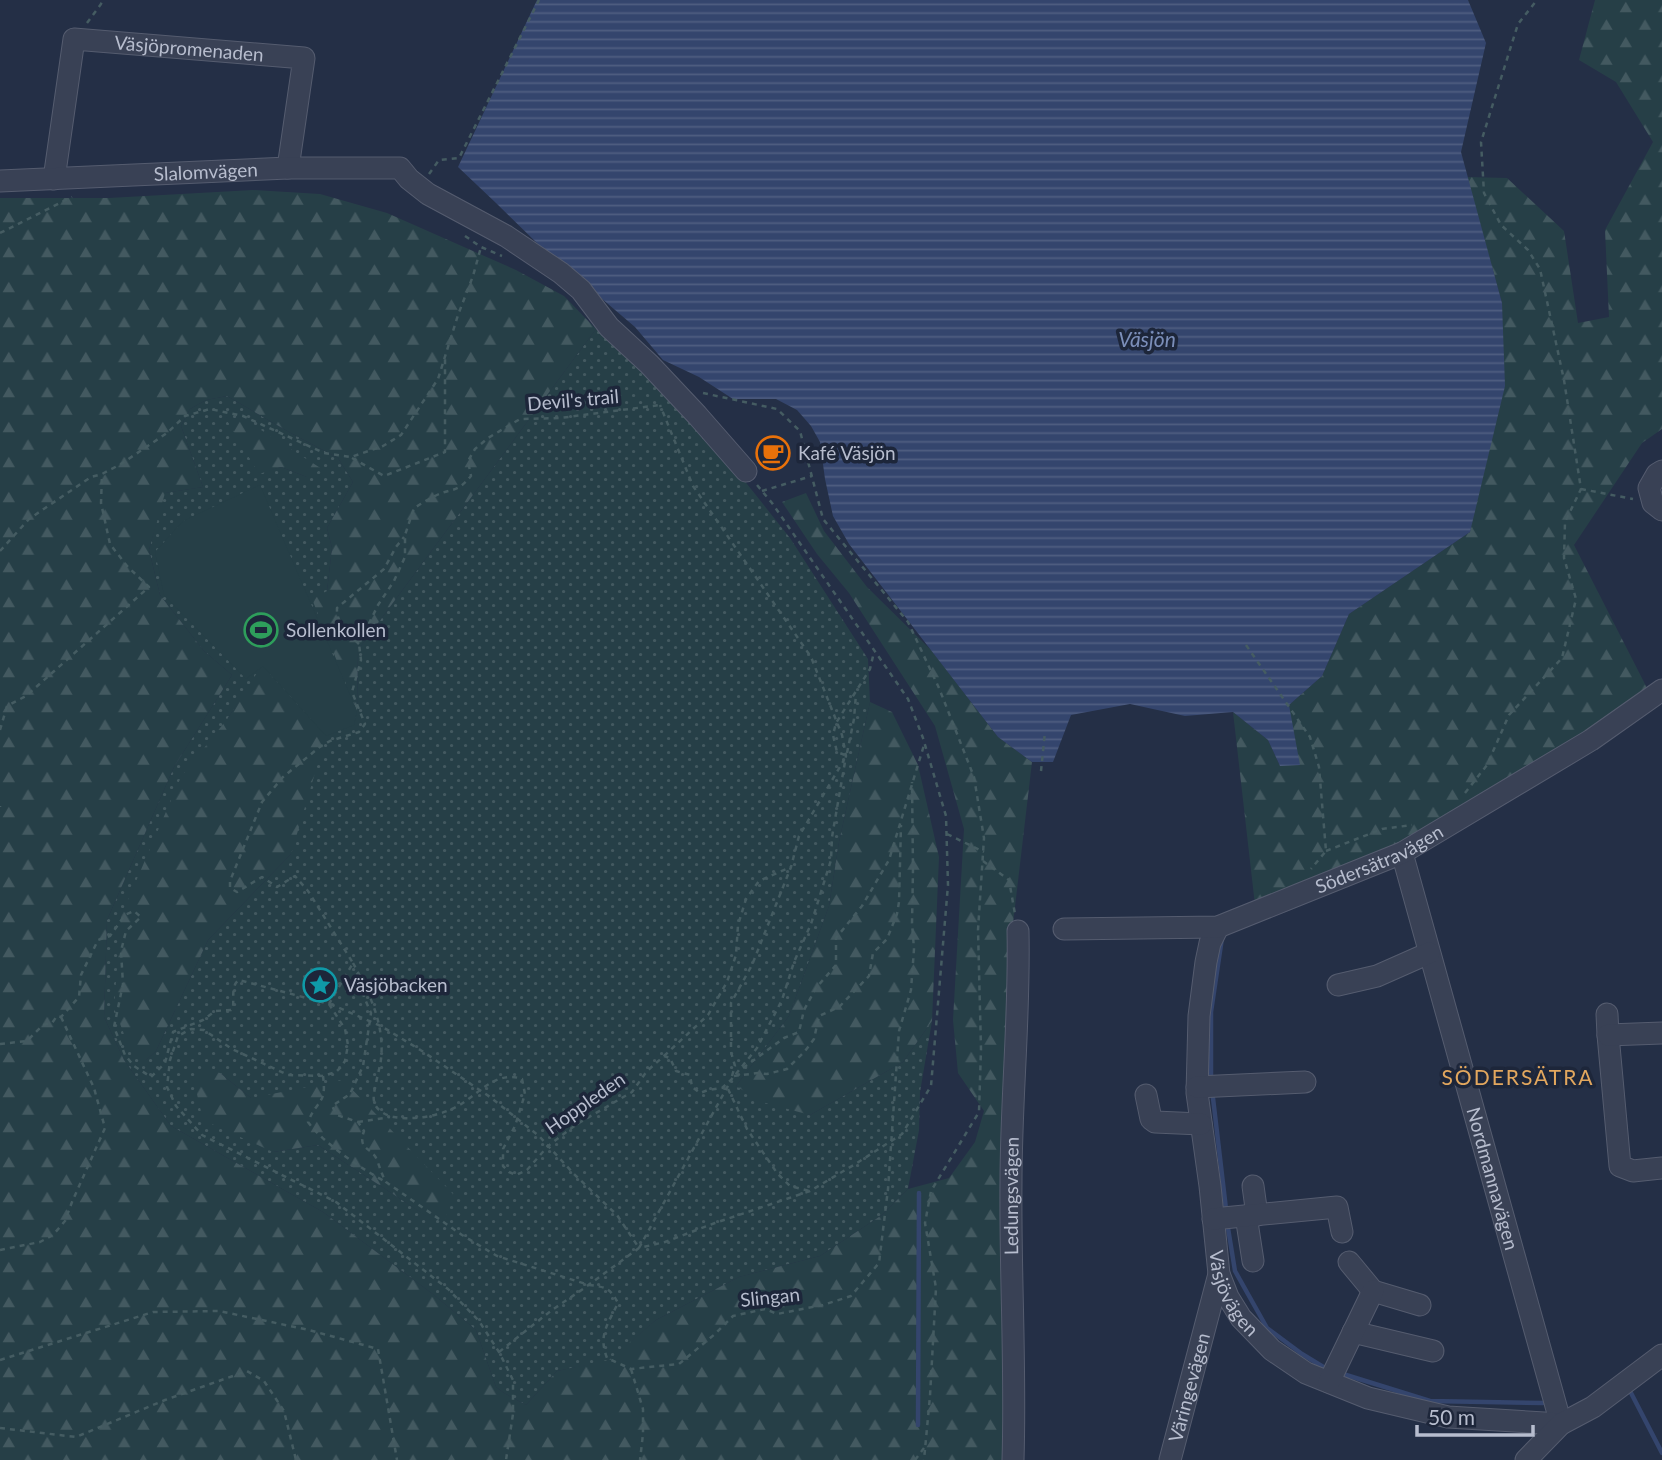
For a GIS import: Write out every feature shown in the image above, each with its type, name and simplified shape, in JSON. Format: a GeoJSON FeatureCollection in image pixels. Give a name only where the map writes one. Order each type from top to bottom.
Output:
{"type":"FeatureCollection","features":[{"type":"Feature","properties":{"kind":"street","name":"Väsjöpromenaden"},"geometry":{"type":"LineString","coordinates":[[74,39],[304,58],[288,168]]}},
{"type":"Feature","properties":{"kind":"street"},"geometry":{"type":"LineString","coordinates":[[54,178],[74,39]]}},
{"type":"Feature","properties":{"kind":"street","name":"Slalomvägen"},"geometry":{"type":"LineString","coordinates":[[0,181],[288,168],[400,168],[409,179]]}},
{"type":"Feature","properties":{"kind":"street"},"geometry":{"type":"LineString","coordinates":[[409,179],[428,194],[506,236],[561,273],[581,290],[609,327],[649,364],[746,471]]}},
{"type":"Feature","properties":{"kind":"street"},"geometry":{"type":"LineString","coordinates":[[1658,506],[1649,488],[1657,474],[1662,471]]}},
{"type":"Feature","properties":{"kind":"street","name":"Södersätravägen"},"geometry":{"type":"LineString","coordinates":[[1064,929],[1218,927],[1402,853],[1661,695]]}},
{"type":"Feature","properties":{"kind":"street","name":"Nordmannavägen"},"geometry":{"type":"LineString","coordinates":[[1402,853],[1561,1424]]}},
{"type":"Feature","properties":{"kind":"street","name":"Väsjövägen"},"geometry":{"type":"LineString","coordinates":[[1218,927],[1210,943],[1206,962],[1199,1016],[1197,1087],[1219,1275],[1241,1318],[1272,1350],[1306,1373],[1368,1398],[1448,1417],[1561,1424]]}},
{"type":"Feature","properties":{"kind":"street","name":"Ledungsvägen"},"geometry":{"type":"LineString","coordinates":[[1013,1460],[1011,1181],[1018,1010],[1018,931]]}},
{"type":"Feature","properties":{"kind":"street"},"geometry":{"type":"LineString","coordinates":[[1338,985],[1377,975],[1429,953]]}},
{"type":"Feature","properties":{"kind":"street"},"geometry":{"type":"LineString","coordinates":[[1607,1014],[1620,1166],[1633,1171],[1662,1168]]}},
{"type":"Feature","properties":{"kind":"street"},"geometry":{"type":"LineString","coordinates":[[1608,1035],[1662,1032]]}},
{"type":"Feature","properties":{"kind":"street"},"geometry":{"type":"LineString","coordinates":[[1197,1087],[1305,1082]]}},
{"type":"Feature","properties":{"kind":"street"},"geometry":{"type":"LineString","coordinates":[[1146,1095],[1151,1119],[1155,1122],[1201,1124]]}},
{"type":"Feature","properties":{"kind":"street"},"geometry":{"type":"LineString","coordinates":[[1253,1186],[1253,1261]]}},
{"type":"Feature","properties":{"kind":"street"},"geometry":{"type":"LineString","coordinates":[[1213,1219],[1337,1208],[1342,1233]]}},
{"type":"Feature","properties":{"kind":"street"},"geometry":{"type":"LineString","coordinates":[[1349,1262],[1373,1292],[1420,1305]]}},
{"type":"Feature","properties":{"kind":"street","name":"Väringevägen"},"geometry":{"type":"LineString","coordinates":[[1171,1460],[1219,1275]]}},
{"type":"Feature","properties":{"kind":"street"},"geometry":{"type":"LineString","coordinates":[[1329,1382],[1373,1292]]}},
{"type":"Feature","properties":{"kind":"street"},"geometry":{"type":"LineString","coordinates":[[1353,1332],[1433,1351]]}},
{"type":"Feature","properties":{"kind":"street"},"geometry":{"type":"LineString","coordinates":[[1526,1460],[1561,1424],[1592,1407],[1662,1355]]}},
{"type":"Feature","properties":{"kind":"path"},"geometry":{"type":"LineString","coordinates":[[74,39],[102,0]]}},
{"type":"Feature","properties":{"kind":"path"},"geometry":{"type":"LineString","coordinates":[[409,179],[427,176],[439,160],[459,158],[539,0]]}},
{"type":"Feature","properties":{"kind":"path"},"geometry":{"type":"LineString","coordinates":[[1459,800],[1487,765],[1508,715],[1562,658],[1576,599],[1564,558],[1565,522],[1581,489],[1564,380],[1540,269],[1528,250],[1501,225],[1484,193],[1481,142],[1518,24],[1537,0]]}},
{"type":"Feature","properties":{"kind":"path"},"geometry":{"type":"LineString","coordinates":[[0,233],[75,195]]}},
{"type":"Feature","properties":{"kind":"path"},"geometry":{"type":"LineString","coordinates":[[351,457],[383,446],[401,435],[438,379],[481,247]]}},
{"type":"Feature","properties":{"kind":"path"},"geometry":{"type":"LineString","coordinates":[[0,551],[29,519],[91,477],[121,464],[167,433],[185,416],[210,409],[243,416],[324,453],[351,457],[384,476],[445,452],[445,354]]}},
{"type":"Feature","properties":{"kind":"path"},"geometry":{"type":"LineString","coordinates":[[699,392],[777,409],[800,431],[823,519],[908,622],[939,688],[974,777],[984,838],[978,930],[981,1049],[979,1112],[930,1191],[925,1223],[936,1288],[924,1460]]}},
{"type":"Feature","properties":{"kind":"path","name":"Devil's trail"},"geometry":{"type":"LineString","coordinates":[[353,963],[308,891],[295,876],[277,887],[262,877],[237,892],[230,888],[230,881],[262,802],[269,793],[321,746],[359,732],[365,724],[352,692],[361,660],[359,644],[405,558],[405,536],[414,508],[438,494],[456,491],[464,485],[471,475],[468,461],[475,449],[520,419],[560,418],[660,405],[693,486],[811,657],[836,723]]}},
{"type":"Feature","properties":{"kind":"path"},"geometry":{"type":"LineString","coordinates":[[499,1352],[552,1310],[639,1248],[665,1242],[810,1191],[902,1134],[931,1086],[948,885],[947,834],[946,817],[924,743],[908,699],[746,471]]}},
{"type":"Feature","properties":{"kind":"path"},"geometry":{"type":"LineString","coordinates":[[0,730],[7,706],[26,696],[149,587],[127,566],[110,544],[101,503],[102,474]]}},
{"type":"Feature","properties":{"kind":"path"},"geometry":{"type":"LineString","coordinates":[[762,491],[812,476]]}},
{"type":"Feature","properties":{"kind":"path"},"geometry":{"type":"LineString","coordinates":[[1581,489],[1658,506]]}},
{"type":"Feature","properties":{"kind":"path"},"geometry":{"type":"LineString","coordinates":[[359,644],[346,632],[337,615],[337,608],[384,569],[405,536]]}},
{"type":"Feature","properties":{"kind":"path"},"geometry":{"type":"LineString","coordinates":[[1246,645],[1310,737],[1320,767],[1326,851]]}},
{"type":"Feature","properties":{"kind":"path"},"geometry":{"type":"LineString","coordinates":[[846,756],[837,752],[833,735],[836,723],[870,669],[874,651]]}},
{"type":"Feature","properties":{"kind":"path"},"geometry":{"type":"LineString","coordinates":[[639,1248],[727,1087],[757,1048],[782,1000],[794,962],[811,924],[831,860],[832,837],[854,719],[856,692]]}},
{"type":"Feature","properties":{"kind":"path"},"geometry":{"type":"LineString","coordinates":[[733,1078],[735,1066],[731,1052],[731,1003],[752,965],[791,867],[799,835],[846,756],[842,735],[836,723]]}},
{"type":"Feature","properties":{"kind":"path"},"geometry":{"type":"LineString","coordinates":[[1041,771],[1045,733]]}},
{"type":"Feature","properties":{"kind":"path"},"geometry":{"type":"LineString","coordinates":[[738,1072],[784,1038],[799,1031],[804,1010],[816,988],[836,965],[836,938],[862,906],[889,860],[924,743]]}},
{"type":"Feature","properties":{"kind":"path","name":"Slingan"},"geometry":{"type":"LineString","coordinates":[[631,1370],[679,1364],[733,1316],[765,1309],[777,1314],[823,1305],[851,1296],[879,1263],[888,1189],[899,1031],[911,990],[914,949],[912,782]]}},
{"type":"Feature","properties":{"kind":"path"},"geometry":{"type":"LineString","coordinates":[[1300,894],[1310,870],[1326,851],[1382,829],[1410,826],[1422,819]]}},
{"type":"Feature","properties":{"kind":"path"},"geometry":{"type":"LineString","coordinates":[[664,1056],[670,1058],[676,1071],[690,1075],[692,1087],[700,1093],[722,1088],[733,1078],[787,1069],[814,1039],[819,1016],[839,1007],[869,976],[873,953],[887,939],[899,902],[901,820]]}},
{"type":"Feature","properties":{"kind":"path"},"geometry":{"type":"LineString","coordinates":[[947,834],[984,852]]}},
{"type":"Feature","properties":{"kind":"path"},"geometry":{"type":"LineString","coordinates":[[984,861],[1009,880],[1018,931]]}},
{"type":"Feature","properties":{"kind":"path","name":"Hoppleden"},"geometry":{"type":"LineString","coordinates":[[358,1122],[392,1117],[435,1116],[453,1109],[496,1079],[513,1076],[522,1079],[525,1094],[503,1149],[503,1166],[516,1175],[527,1170],[548,1146],[577,1124],[632,1092],[647,1071],[708,1015],[727,982],[736,955],[738,925],[746,899],[759,881],[791,867]]}},
{"type":"Feature","properties":{"kind":"path"},"geometry":{"type":"LineString","coordinates":[[0,1044],[27,1041],[43,1024],[52,1023],[57,1016],[61,1017],[79,997],[81,975],[98,940],[110,936],[125,915],[134,911],[141,918],[126,931],[121,951],[122,984],[114,1027],[125,1055],[134,1066],[151,1077],[165,1063],[173,1032],[203,1020],[215,1011],[231,1010],[234,984],[239,980],[329,1004],[381,1026],[422,1051],[539,1136],[617,1215],[639,1248]]}},
{"type":"Feature","properties":{"kind":"path"},"geometry":{"type":"LineString","coordinates":[[329,1004],[353,963]]}},
{"type":"Feature","properties":{"kind":"path"},"geometry":{"type":"LineString","coordinates":[[353,963],[363,997],[371,1013],[370,1023],[363,1066],[355,1086],[351,1094],[332,1106],[337,1115],[358,1122],[364,1131],[361,1138],[363,1144],[377,1157],[386,1182]]}},
{"type":"Feature","properties":{"kind":"path"},"geometry":{"type":"LineString","coordinates":[[353,963],[381,1026],[381,1060],[373,1101],[380,1110],[392,1117]]}},
{"type":"Feature","properties":{"kind":"path"},"geometry":{"type":"LineString","coordinates":[[329,1004],[345,1029],[348,1045],[345,1061],[336,1072],[323,1076],[288,1075],[232,1049],[204,1030],[191,1029],[178,1036],[170,1060],[167,1087],[176,1106],[202,1135],[336,1202],[448,1289],[479,1321],[513,1380],[513,1414],[506,1460]]}},
{"type":"Feature","properties":{"kind":"path"},"geometry":{"type":"LineString","coordinates":[[0,1250],[40,1242],[53,1235],[65,1221],[105,1128],[94,1088],[61,1017]]}},
{"type":"Feature","properties":{"kind":"path"},"geometry":{"type":"LineString","coordinates":[[323,1076],[325,1091],[308,1122],[319,1135],[365,1171],[386,1182],[497,1256],[589,1285],[604,1287],[612,1293],[618,1303],[603,1334],[603,1347],[607,1359],[631,1370],[643,1409],[640,1460]]}},
{"type":"Feature","properties":{"kind":"path"},"geometry":{"type":"LineString","coordinates":[[727,1087],[747,1129],[777,1173],[790,1186],[810,1191]]}},
{"type":"Feature","properties":{"kind":"path"},"geometry":{"type":"LineString","coordinates":[[0,1360],[153,1312],[219,1311],[309,1330],[378,1349],[397,1460]]}},
{"type":"Feature","properties":{"kind":"path"},"geometry":{"type":"LineString","coordinates":[[0,1428],[76,1437],[164,1400],[247,1371],[264,1381],[284,1411],[296,1460]]}},
{"type":"Feature","properties":{"kind":"path"},"geometry":{"type":"LineString","coordinates":[[915,1460],[925,1447]]}},
{"type":"Feature","properties":{"kind":"green space"},"geometry":{"type":"Polygon","coordinates":[[[1595,0],[1662,0],[1662,429],[1642,443],[1574,545],[1647,688],[1521,776],[1398,843],[1255,905],[1233,712],[1268,740],[1280,766],[1289,705],[1322,676],[1349,614],[1470,532],[1502,303],[1467,177],[1507,178],[1564,231],[1578,323],[1609,317],[1605,230],[1653,142],[1616,82],[1579,60],[1595,0]]]}},
{"type":"Feature","properties":{"kind":"green space"},"geometry":{"type":"Polygon","coordinates":[[[253,190],[320,194],[387,213],[516,270],[564,296],[596,329],[358,650],[357,711],[312,599],[327,591],[332,548],[327,528],[353,482],[338,458],[227,396],[206,400],[190,409],[181,426],[203,487],[165,493],[149,550],[160,595],[204,651],[232,675],[174,767],[107,920],[104,1017],[124,1060],[171,1126],[323,1212],[476,1330],[496,1387],[526,1405],[557,1371],[609,1360],[656,1320],[739,1277],[820,1256],[882,1215],[908,1189],[949,1178],[975,1142],[984,1111],[958,1073],[953,1020],[964,829],[935,726],[849,593],[817,554],[782,502],[806,493],[824,531],[867,587],[931,650],[998,737],[1032,762],[1008,966],[1004,1460],[0,1460],[0,198],[109,198],[253,190]]]}},
{"type":"Feature","properties":{"kind":"green space"},"geometry":{"type":"Polygon","coordinates":[[[596,329],[651,377],[708,435],[790,538],[868,659],[870,702],[839,842],[829,906],[789,1016],[736,1086],[810,1115],[903,1062],[932,1021],[920,1092],[919,1130],[908,1189],[882,1215],[820,1256],[739,1277],[656,1320],[609,1361],[557,1371],[526,1405],[496,1387],[476,1330],[434,1295],[323,1212],[171,1126],[124,1060],[104,1017],[107,920],[174,767],[232,675],[204,651],[160,595],[149,550],[164,493],[203,487],[181,426],[190,409],[206,400],[227,396],[338,458],[353,482],[327,528],[332,548],[327,591],[357,709],[358,650],[596,329]],[[226,417],[259,473],[281,467],[307,477],[226,417]],[[263,666],[228,718],[146,1060],[156,1051],[208,940],[291,854],[263,666]],[[220,1073],[273,1152],[318,1145],[428,1217],[251,1098],[220,1073]]]}},
{"type":"Feature","properties":{"kind":"green space"},"geometry":{"type":"Polygon","coordinates":[[[225,417],[250,423],[322,469],[307,477],[281,467],[259,474],[225,417]]]}},
{"type":"Feature","properties":{"kind":"green space","name":"Sollenkollen"},"geometry":{"type":"Polygon","coordinates":[[[260,485],[357,711],[354,725],[326,736],[263,666],[246,679],[164,595],[155,552],[183,521],[260,485]]]}},
{"type":"Feature","properties":{"kind":"green space"},"geometry":{"type":"Polygon","coordinates":[[[262,665],[326,736],[291,854],[208,940],[156,1051],[146,1060],[132,1055],[114,1008],[121,916],[181,777],[228,718],[262,665]]]}},
{"type":"Feature","properties":{"kind":"green space"},"geometry":{"type":"Polygon","coordinates":[[[870,702],[892,712],[918,765],[939,857],[932,1021],[903,1062],[810,1115],[762,1102],[736,1086],[789,1016],[829,906],[839,842],[870,702]]]}},
{"type":"Feature","properties":{"kind":"green space"},"geometry":{"type":"Polygon","coordinates":[[[204,1069],[220,1073],[251,1098],[343,1080],[453,1194],[445,1219],[428,1217],[318,1145],[273,1152],[203,1120],[193,1077],[204,1069]]]}},
{"type":"Feature","properties":{"kind":"water","name":"Väsjön"},"geometry":{"type":"Polygon","coordinates":[[[537,0],[1468,0],[1486,43],[1461,152],[1502,303],[1505,386],[1470,532],[1349,614],[1322,676],[1289,705],[1300,765],[1280,766],[1268,740],[1233,712],[1185,716],[1130,704],[1071,715],[1053,762],[1032,762],[998,737],[849,544],[833,516],[820,442],[797,410],[776,399],[733,399],[699,377],[663,360],[635,327],[540,246],[458,167],[537,0]]]}},
{"type":"Feature","properties":{"kind":"waterway"},"geometry":{"type":"LineString","coordinates":[[1211,1079],[1211,1012],[1222,938]]}},
{"type":"Feature","properties":{"kind":"waterway"},"geometry":{"type":"LineString","coordinates":[[1213,1098],[1226,1209]]}},
{"type":"Feature","properties":{"kind":"waterway"},"geometry":{"type":"LineString","coordinates":[[918,1425],[919,1193]]}},
{"type":"Feature","properties":{"kind":"waterway"},"geometry":{"type":"LineString","coordinates":[[1228,1228],[1235,1271],[1267,1328],[1325,1368]]}},
{"type":"Feature","properties":{"kind":"waterway"},"geometry":{"type":"LineString","coordinates":[[1343,1374],[1430,1401],[1543,1403]]}},
{"type":"Feature","properties":{"kind":"waterway"},"geometry":{"type":"LineString","coordinates":[[1630,1391],[1662,1453]]}},
{"type":"Feature","properties":{"kind":"place","name":"Kafé Väsjön"},"geometry":{"type":"Point","coordinates":[773,453]}},
{"type":"Feature","properties":{"kind":"place","name":"Sollenkollen"},"geometry":{"type":"Point","coordinates":[261,630]}},
{"type":"Feature","properties":{"kind":"place","name":"Väsjöbacken"},"geometry":{"type":"Point","coordinates":[320,985]}},
{"type":"Feature","properties":{"kind":"district","name":"SÖDERSÄTRA"},"geometry":{"type":"Point","coordinates":[1518,1078]}}]}
